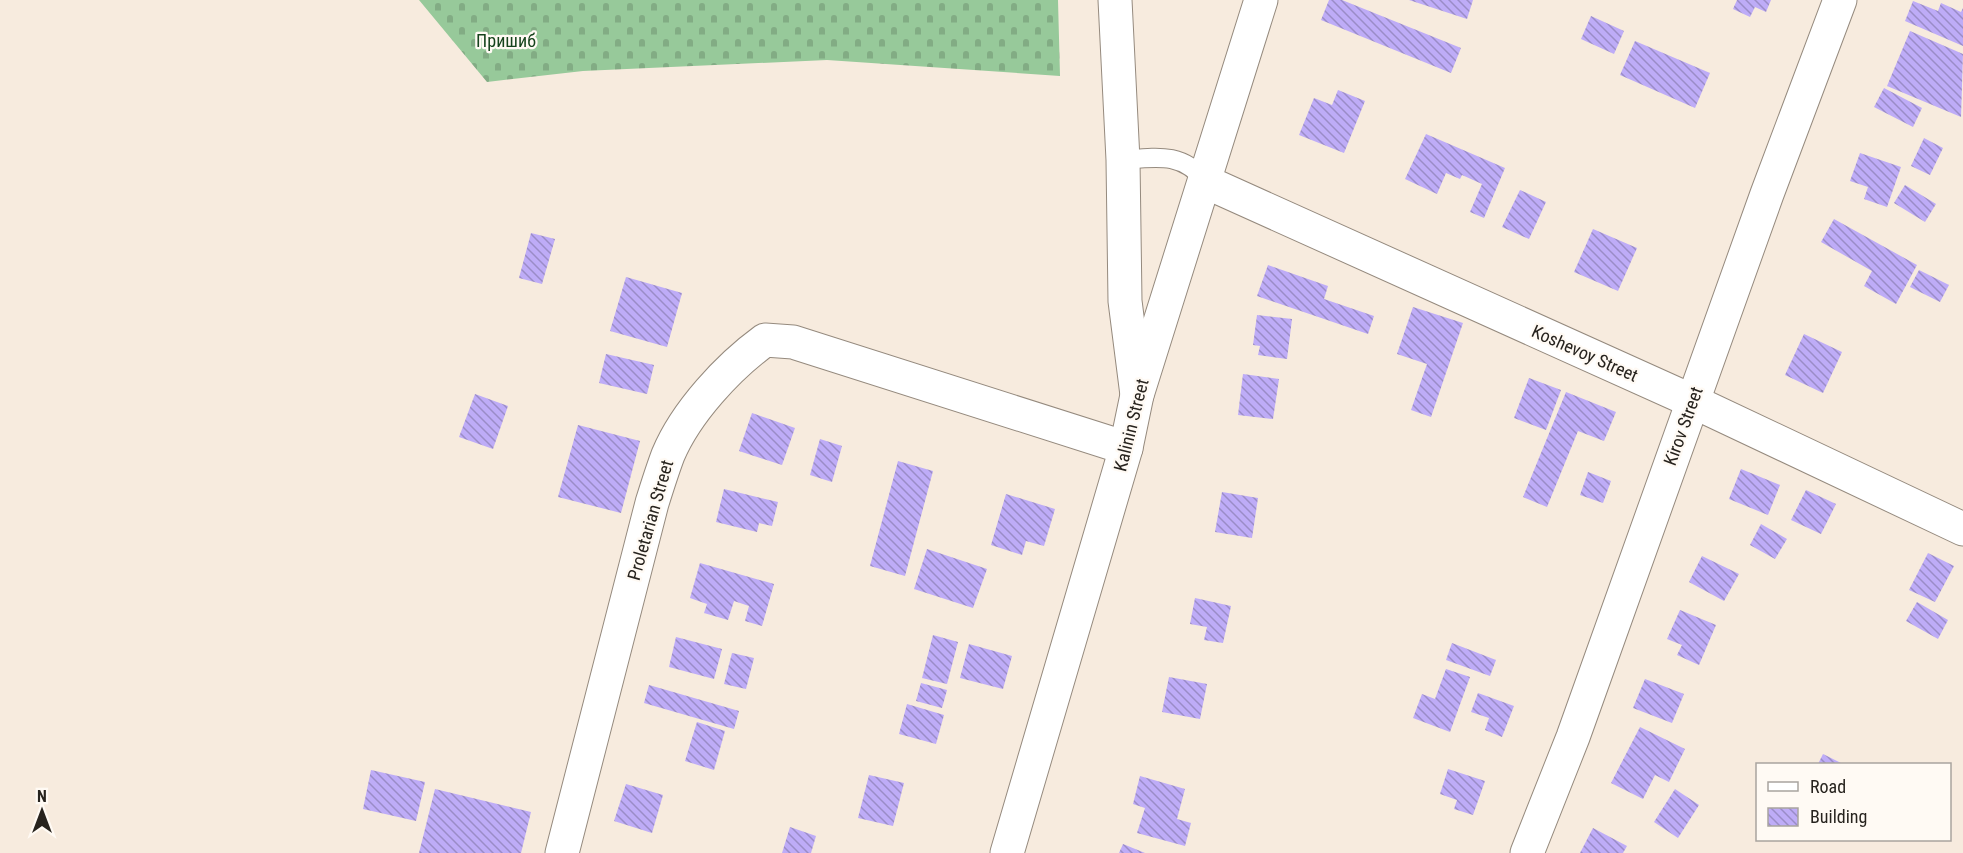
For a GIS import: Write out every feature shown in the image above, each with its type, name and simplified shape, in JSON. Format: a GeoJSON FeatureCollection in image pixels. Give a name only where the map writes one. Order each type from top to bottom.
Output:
{"type":"FeatureCollection","features":[{"type":"Feature","properties":{"kind":"street"},"geometry":{"type":"LineString","coordinates":[[1115,0],[1123,160],[1125,302],[1137,395]]}},
{"type":"Feature","properties":{"kind":"street","name":"Kalinin Street"},"geometry":{"type":"LineString","coordinates":[[1007,853],[1126,448],[1137,395],[1206,182],[1261,0]]}},
{"type":"Feature","properties":{"kind":"street","name":"Kirov Street"},"geometry":{"type":"LineString","coordinates":[[1527,853],[1574,737],[1692,401],[1840,0]]}},
{"type":"Feature","properties":{"kind":"street","name":"Koshevoy Street"},"geometry":{"type":"LineString","coordinates":[[1206,182],[1692,401],[1963,529]]}},
{"type":"Feature","properties":{"kind":"street","name":"Proletarian Street"},"geometry":{"type":"LineString","coordinates":[[562,853],[652,503],[669,453],[700,402],[742,357],[765,340],[793,342],[1126,448]]}},
{"type":"Feature","properties":{"kind":"lane"},"geometry":{"type":"LineString","coordinates":[[1123,160],[1161,156],[1182,161],[1196,169],[1206,182]]}},
{"type":"Feature","properties":{"kind":"green space","name":"Пришиб"},"geometry":{"type":"Polygon","coordinates":[[[419,0],[1058,0],[1060,76],[827,60],[583,71],[487,82],[419,0]]]}},
{"type":"Feature","properties":{"kind":"building"},"geometry":{"type":"Polygon","coordinates":[[[1329,0],[1342,0],[1461,48],[1451,73],[1321,20],[1329,0]]]}},
{"type":"Feature","properties":{"kind":"building"},"geometry":{"type":"Polygon","coordinates":[[[1409,0],[1473,0],[1467,19],[1409,0]]]}},
{"type":"Feature","properties":{"kind":"building"},"geometry":{"type":"Polygon","coordinates":[[[1737,0],[1771,0],[1766,12],[1755,7],[1750,17],[1733,9],[1737,0]]]}},
{"type":"Feature","properties":{"kind":"building"},"geometry":{"type":"Polygon","coordinates":[[[1913,1],[1938,11],[1941,3],[1961,12],[1963,8],[1963,46],[1905,21],[1913,1]]]}},
{"type":"Feature","properties":{"kind":"building"},"geometry":{"type":"Polygon","coordinates":[[[1591,16],[1624,31],[1614,54],[1581,39],[1591,16]]]}},
{"type":"Feature","properties":{"kind":"building"},"geometry":{"type":"Polygon","coordinates":[[[1910,31],[1963,54],[1961,117],[1887,86],[1910,31]]]}},
{"type":"Feature","properties":{"kind":"building"},"geometry":{"type":"Polygon","coordinates":[[[1635,41],[1710,73],[1695,108],[1620,75],[1635,41]]]}},
{"type":"Feature","properties":{"kind":"building"},"geometry":{"type":"Polygon","coordinates":[[[1884,88],[1922,108],[1913,127],[1874,107],[1884,88]]]}},
{"type":"Feature","properties":{"kind":"building"},"geometry":{"type":"Polygon","coordinates":[[[1338,90],[1365,101],[1344,153],[1299,135],[1314,98],[1332,105],[1338,90]]]}},
{"type":"Feature","properties":{"kind":"building"},"geometry":{"type":"Polygon","coordinates":[[[1426,134],[1505,168],[1484,218],[1470,212],[1482,184],[1462,175],[1460,179],[1446,173],[1437,194],[1405,179],[1426,134]]]}},
{"type":"Feature","properties":{"kind":"building"},"geometry":{"type":"Polygon","coordinates":[[[1924,138],[1943,148],[1930,175],[1911,166],[1924,138]]]}},
{"type":"Feature","properties":{"kind":"building"},"geometry":{"type":"Polygon","coordinates":[[[1860,153],[1901,167],[1887,207],[1864,199],[1868,187],[1850,181],[1860,153]]]}},
{"type":"Feature","properties":{"kind":"building"},"geometry":{"type":"Polygon","coordinates":[[[1905,185],[1936,204],[1925,222],[1894,203],[1905,185]]]}},
{"type":"Feature","properties":{"kind":"building"},"geometry":{"type":"Polygon","coordinates":[[[1520,190],[1546,202],[1529,239],[1502,227],[1520,190]]]}},
{"type":"Feature","properties":{"kind":"building"},"geometry":{"type":"Polygon","coordinates":[[[1834,219],[1917,265],[1896,304],[1864,286],[1872,271],[1821,242],[1834,219]]]}},
{"type":"Feature","properties":{"kind":"building"},"geometry":{"type":"Polygon","coordinates":[[[1593,229],[1637,248],[1618,291],[1574,272],[1593,229]]]}},
{"type":"Feature","properties":{"kind":"building"},"geometry":{"type":"Polygon","coordinates":[[[531,233],[555,239],[542,284],[519,278],[531,233]]]}},
{"type":"Feature","properties":{"kind":"building"},"geometry":{"type":"Polygon","coordinates":[[[1268,265],[1328,286],[1324,299],[1374,316],[1368,334],[1257,296],[1268,265]]]}},
{"type":"Feature","properties":{"kind":"building"},"geometry":{"type":"Polygon","coordinates":[[[1919,270],[1949,285],[1940,302],[1910,287],[1919,270]]]}},
{"type":"Feature","properties":{"kind":"building"},"geometry":{"type":"Polygon","coordinates":[[[626,277],[682,293],[667,347],[610,331],[626,277]]]}},
{"type":"Feature","properties":{"kind":"building"},"geometry":{"type":"Polygon","coordinates":[[[1413,307],[1463,323],[1431,417],[1411,410],[1427,364],[1397,354],[1413,307]]]}},
{"type":"Feature","properties":{"kind":"building"},"geometry":{"type":"Polygon","coordinates":[[[1257,315],[1292,319],[1287,359],[1258,355],[1260,346],[1253,345],[1257,315]]]}},
{"type":"Feature","properties":{"kind":"building"},"geometry":{"type":"Polygon","coordinates":[[[1804,334],[1842,352],[1823,393],[1785,375],[1804,334]]]}},
{"type":"Feature","properties":{"kind":"building"},"geometry":{"type":"Polygon","coordinates":[[[606,354],[654,365],[647,394],[599,383],[606,354]]]}},
{"type":"Feature","properties":{"kind":"building"},"geometry":{"type":"Polygon","coordinates":[[[1243,374],[1279,379],[1273,419],[1238,415],[1243,374]]]}},
{"type":"Feature","properties":{"kind":"building"},"geometry":{"type":"Polygon","coordinates":[[[1529,378],[1561,390],[1546,430],[1514,418],[1529,378]]]}},
{"type":"Feature","properties":{"kind":"building"},"geometry":{"type":"Polygon","coordinates":[[[1566,392],[1616,412],[1604,441],[1578,431],[1547,507],[1523,497],[1566,392]]]}},
{"type":"Feature","properties":{"kind":"building"},"geometry":{"type":"Polygon","coordinates":[[[475,394],[508,406],[493,449],[459,437],[475,394]]]}},
{"type":"Feature","properties":{"kind":"building"},"geometry":{"type":"Polygon","coordinates":[[[752,413],[795,428],[782,465],[739,451],[752,413]]]}},
{"type":"Feature","properties":{"kind":"building"},"geometry":{"type":"Polygon","coordinates":[[[578,425],[640,441],[621,513],[558,497],[578,425]]]}},
{"type":"Feature","properties":{"kind":"building"},"geometry":{"type":"Polygon","coordinates":[[[820,439],[842,446],[832,482],[810,475],[820,439]]]}},
{"type":"Feature","properties":{"kind":"building"},"geometry":{"type":"Polygon","coordinates":[[[898,461],[933,471],[905,576],[870,566],[898,461]]]}},
{"type":"Feature","properties":{"kind":"building"},"geometry":{"type":"Polygon","coordinates":[[[1741,469],[1780,485],[1768,515],[1729,499],[1741,469]]]}},
{"type":"Feature","properties":{"kind":"building"},"geometry":{"type":"Polygon","coordinates":[[[1588,472],[1611,481],[1603,503],[1580,495],[1588,472]]]}},
{"type":"Feature","properties":{"kind":"building"},"geometry":{"type":"Polygon","coordinates":[[[724,489],[778,502],[772,526],[759,523],[757,532],[716,522],[724,489]]]}},
{"type":"Feature","properties":{"kind":"building"},"geometry":{"type":"Polygon","coordinates":[[[1806,490],[1836,504],[1821,534],[1791,520],[1806,490]]]}},
{"type":"Feature","properties":{"kind":"building"},"geometry":{"type":"Polygon","coordinates":[[[1222,492],[1258,498],[1252,538],[1215,532],[1222,492]]]}},
{"type":"Feature","properties":{"kind":"building"},"geometry":{"type":"Polygon","coordinates":[[[1006,494],[1055,509],[1044,546],[1026,541],[1022,555],[991,545],[1006,494]]]}},
{"type":"Feature","properties":{"kind":"building"},"geometry":{"type":"Polygon","coordinates":[[[1761,524],[1787,539],[1775,559],[1750,545],[1761,524]]]}},
{"type":"Feature","properties":{"kind":"building"},"geometry":{"type":"Polygon","coordinates":[[[927,549],[987,569],[973,608],[914,589],[927,549]]]}},
{"type":"Feature","properties":{"kind":"building"},"geometry":{"type":"Polygon","coordinates":[[[1928,553],[1954,566],[1935,602],[1909,590],[1928,553]]]}},
{"type":"Feature","properties":{"kind":"building"},"geometry":{"type":"Polygon","coordinates":[[[1702,556],[1739,574],[1724,601],[1689,582],[1702,556]]]}},
{"type":"Feature","properties":{"kind":"building"},"geometry":{"type":"Polygon","coordinates":[[[700,563],[774,584],[762,626],[745,621],[749,606],[734,601],[728,620],[704,613],[707,604],[690,598],[700,563]]]}},
{"type":"Feature","properties":{"kind":"building"},"geometry":{"type":"Polygon","coordinates":[[[1195,598],[1231,606],[1223,643],[1204,640],[1207,627],[1190,624],[1195,598]]]}},
{"type":"Feature","properties":{"kind":"building"},"geometry":{"type":"Polygon","coordinates":[[[1917,602],[1948,620],[1938,639],[1906,621],[1917,602]]]}},
{"type":"Feature","properties":{"kind":"building"},"geometry":{"type":"Polygon","coordinates":[[[1680,610],[1716,625],[1699,665],[1677,655],[1682,645],[1667,639],[1680,610]]]}},
{"type":"Feature","properties":{"kind":"building"},"geometry":{"type":"Polygon","coordinates":[[[933,635],[958,642],[947,684],[922,678],[933,635]]]}},
{"type":"Feature","properties":{"kind":"building"},"geometry":{"type":"Polygon","coordinates":[[[676,637],[722,649],[714,679],[669,667],[676,637]]]}},
{"type":"Feature","properties":{"kind":"building"},"geometry":{"type":"Polygon","coordinates":[[[1452,643],[1496,660],[1490,676],[1446,660],[1452,643]]]}},
{"type":"Feature","properties":{"kind":"building"},"geometry":{"type":"Polygon","coordinates":[[[969,644],[1012,656],[1003,689],[960,678],[969,644]]]}},
{"type":"Feature","properties":{"kind":"building"},"geometry":{"type":"Polygon","coordinates":[[[732,653],[754,658],[746,689],[724,684],[732,653]]]}},
{"type":"Feature","properties":{"kind":"building"},"geometry":{"type":"Polygon","coordinates":[[[1446,669],[1470,677],[1450,732],[1413,718],[1422,694],[1435,699],[1446,669]]]}},
{"type":"Feature","properties":{"kind":"building"},"geometry":{"type":"Polygon","coordinates":[[[1169,677],[1207,684],[1200,719],[1162,712],[1169,677]]]}},
{"type":"Feature","properties":{"kind":"building"},"geometry":{"type":"Polygon","coordinates":[[[1645,679],[1684,694],[1672,723],[1633,708],[1645,679]]]}},
{"type":"Feature","properties":{"kind":"building"},"geometry":{"type":"Polygon","coordinates":[[[921,683],[947,690],[942,708],[916,701],[921,683]]]}},
{"type":"Feature","properties":{"kind":"building"},"geometry":{"type":"Polygon","coordinates":[[[649,685],[739,711],[734,729],[644,703],[649,685]]]}},
{"type":"Feature","properties":{"kind":"building"},"geometry":{"type":"Polygon","coordinates":[[[1478,693],[1514,706],[1502,737],[1485,730],[1489,718],[1471,712],[1478,693]]]}},
{"type":"Feature","properties":{"kind":"building"},"geometry":{"type":"Polygon","coordinates":[[[907,704],[944,715],[936,744],[899,734],[907,704]]]}},
{"type":"Feature","properties":{"kind":"building"},"geometry":{"type":"Polygon","coordinates":[[[697,722],[725,731],[714,770],[685,761],[697,722]]]}},
{"type":"Feature","properties":{"kind":"building"},"geometry":{"type":"Polygon","coordinates":[[[1640,727],[1685,749],[1669,782],[1655,775],[1643,799],[1611,783],[1640,727]]]}},
{"type":"Feature","properties":{"kind":"building"},"geometry":{"type":"Polygon","coordinates":[[[1823,754],[1841,763],[1818,763],[1823,754]]]}},
{"type":"Feature","properties":{"kind":"building"},"geometry":{"type":"Polygon","coordinates":[[[1448,769],[1485,781],[1473,815],[1454,809],[1457,800],[1440,794],[1448,769]]]}},
{"type":"Feature","properties":{"kind":"building"},"geometry":{"type":"Polygon","coordinates":[[[371,770],[425,782],[416,821],[363,809],[371,770]]]}},
{"type":"Feature","properties":{"kind":"building"},"geometry":{"type":"Polygon","coordinates":[[[869,775],[904,783],[893,826],[858,818],[869,775]]]}},
{"type":"Feature","properties":{"kind":"building"},"geometry":{"type":"Polygon","coordinates":[[[1140,776],[1185,789],[1177,819],[1191,823],[1185,846],[1137,833],[1145,808],[1133,804],[1140,776]]]}},
{"type":"Feature","properties":{"kind":"building"},"geometry":{"type":"Polygon","coordinates":[[[626,784],[663,795],[652,833],[614,821],[626,784]]]}},
{"type":"Feature","properties":{"kind":"building"},"geometry":{"type":"Polygon","coordinates":[[[435,789],[531,812],[521,853],[419,853],[435,789]]]}},
{"type":"Feature","properties":{"kind":"building"},"geometry":{"type":"Polygon","coordinates":[[[1675,789],[1699,805],[1678,838],[1654,822],[1675,789]]]}},
{"type":"Feature","properties":{"kind":"building"},"geometry":{"type":"Polygon","coordinates":[[[790,827],[816,836],[811,853],[782,853],[790,827]]]}},
{"type":"Feature","properties":{"kind":"building"},"geometry":{"type":"Polygon","coordinates":[[[1593,828],[1627,846],[1623,853],[1580,853],[1593,828]]]}},
{"type":"Feature","properties":{"kind":"building"},"geometry":{"type":"Polygon","coordinates":[[[1123,844],[1145,853],[1119,853],[1123,844]]]}}]}
